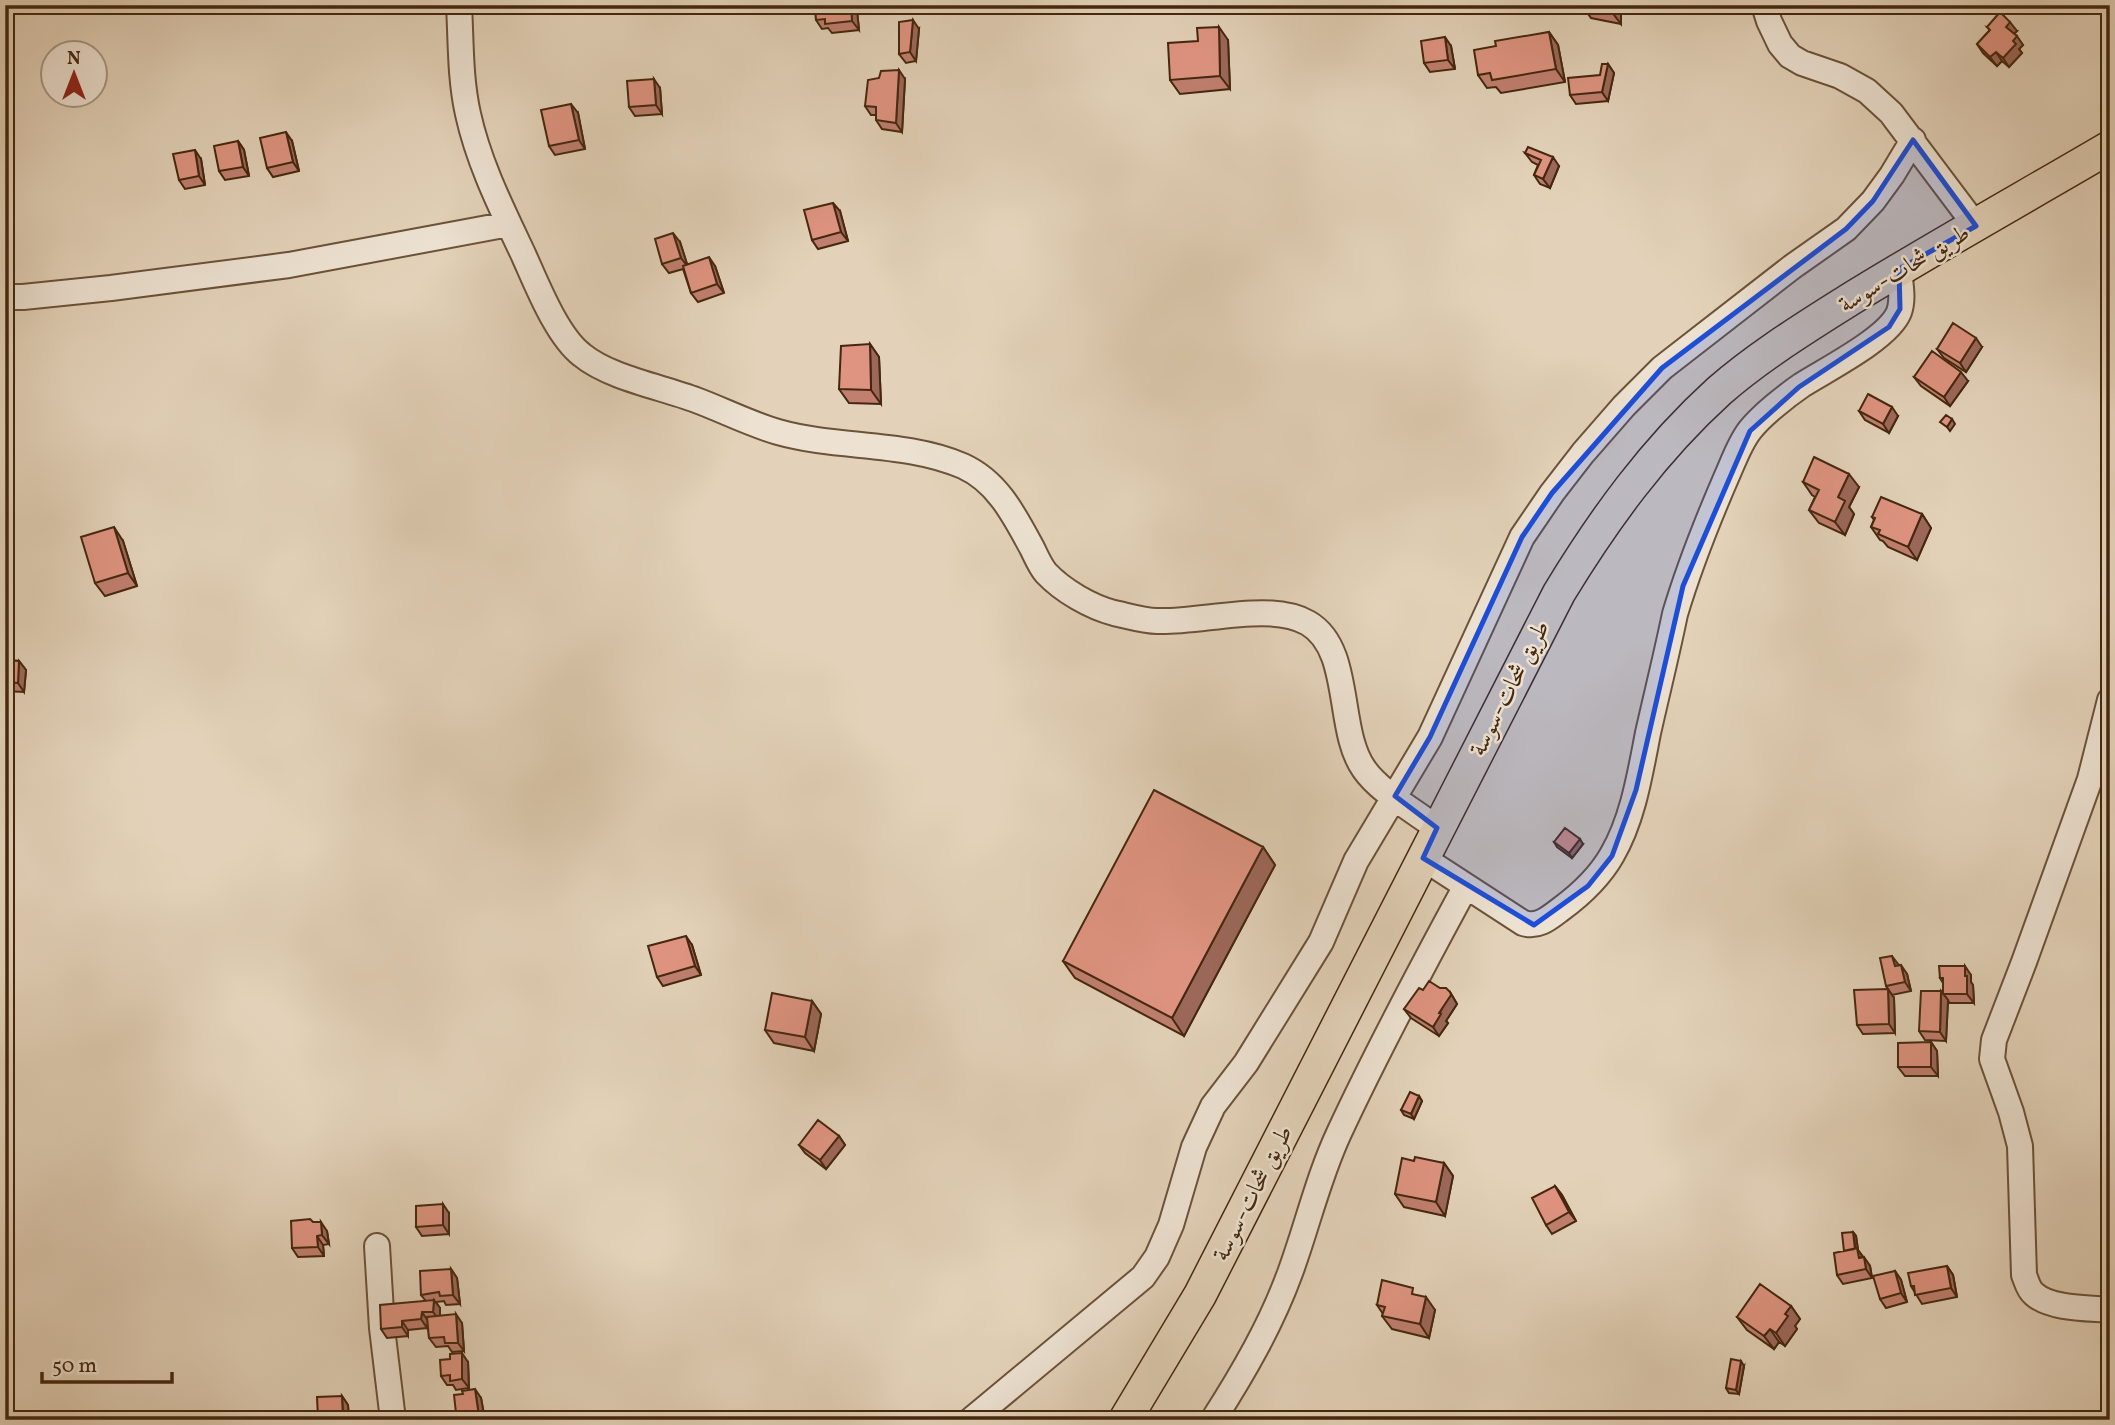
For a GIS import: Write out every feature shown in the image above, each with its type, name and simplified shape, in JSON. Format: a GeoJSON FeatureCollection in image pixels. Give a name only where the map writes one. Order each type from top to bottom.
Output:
{"type":"FeatureCollection","features":[{"type":"Feature","properties":{"kind":"main road","name":"طريق شحات-سوسة"},"geometry":{"type":"LineString","coordinates":[[1125,1420],[1200,1295],[1559,593],[1620,499],[1661,448],[1720,390],[1792,336],[1899,269],[2110,147]]}},
{"type":"Feature","properties":{"kind":"street"},"geometry":{"type":"LineString","coordinates":[[459,5],[467,111],[485,173],[539,290],[566,339],[580,355],[601,368],[696,400],[774,431],[811,440],[938,457],[965,467],[988,481],[1007,503],[1045,572],[1076,596],[1111,612],[1157,621],[1291,615],[1310,624],[1324,636],[1332,652],[1351,737],[1362,766],[1378,786],[1437,828]]}},
{"type":"Feature","properties":{"kind":"street"},"geometry":{"type":"LineString","coordinates":[[1764,5],[1780,44],[1790,56],[1802,64],[1840,76],[1867,91],[1891,113],[1976,226]]}},
{"type":"Feature","properties":{"kind":"street"},"geometry":{"type":"LineString","coordinates":[[971,1420],[1143,1277],[1157,1257],[1171,1225],[1194,1147],[1213,1106],[1246,1063],[1321,942],[1356,861],[1430,737],[1522,537],[1552,494],[1624,406],[1662,368],[1792,267],[1846,229],[1892,175],[1913,140]]}},
{"type":"Feature","properties":{"kind":"street"},"geometry":{"type":"LineString","coordinates":[[5,297],[111,288],[289,265],[509,224]]}},
{"type":"Feature","properties":{"kind":"street"},"geometry":{"type":"LineString","coordinates":[[1423,858],[1523,923],[1534,925],[1564,907],[1580,893],[1612,856],[1625,827],[1636,790],[1683,586],[1738,452],[1750,430],[1774,407],[1799,387],[1872,341],[1889,327],[1900,309],[1902,298],[1899,269]]}},
{"type":"Feature","properties":{"kind":"street"},"geometry":{"type":"LineString","coordinates":[[2110,700],[2090,779],[2001,1018],[1994,1040],[1992,1059],[2020,1146],[2024,1275],[2029,1288],[2035,1296],[2047,1302],[2110,1310]]}},
{"type":"Feature","properties":{"kind":"street"},"geometry":{"type":"LineString","coordinates":[[1213,1420],[1269,1324],[1290,1273],[1320,1178],[1339,1132],[1414,982],[1466,886]]}},
{"type":"Feature","properties":{"kind":"street"},"geometry":{"type":"LineString","coordinates":[[377,1246],[382,1328],[393,1420]]}},
{"type":"Feature","properties":{"kind":"highlighted area"},"geometry":{"type":"Polygon","coordinates":[[[1913,140],[1976,226],[1899,269],[1900,309],[1889,327],[1799,387],[1750,431],[1683,586],[1636,790],[1612,856],[1588,886],[1534,925],[1423,858],[1437,828],[1395,796],[1430,737],[1522,537],[1552,493],[1662,368],[1846,229],[1873,201],[1913,140]]]}},
{"type":"Feature","properties":{"kind":"building"},"geometry":{"type":"Polygon","coordinates":[[[815,5],[851,5],[852,21],[825,24],[825,19],[816,20],[815,5]]]}},
{"type":"Feature","properties":{"kind":"building"},"geometry":{"type":"Polygon","coordinates":[[[1585,5],[1612,5],[1611,11],[1585,5]]]}},
{"type":"Feature","properties":{"kind":"building"},"geometry":{"type":"Polygon","coordinates":[[[2000,12],[2010,22],[2006,27],[2017,36],[2013,41],[2016,44],[2003,58],[1996,52],[1990,57],[1977,44],[1990,30],[1987,27],[2000,12]]]}},
{"type":"Feature","properties":{"kind":"building"},"geometry":{"type":"Polygon","coordinates":[[[913,20],[910,52],[899,54],[899,22],[913,20]]]}},
{"type":"Feature","properties":{"kind":"building"},"geometry":{"type":"Polygon","coordinates":[[[1219,27],[1220,76],[1170,80],[1168,43],[1198,41],[1197,28],[1219,27]]]}},
{"type":"Feature","properties":{"kind":"building"},"geometry":{"type":"Polygon","coordinates":[[[1549,32],[1556,69],[1492,80],[1490,73],[1478,75],[1474,50],[1496,46],[1495,41],[1549,32]]]}},
{"type":"Feature","properties":{"kind":"building"},"geometry":{"type":"Polygon","coordinates":[[[1445,37],[1448,60],[1424,63],[1421,41],[1445,37]]]}},
{"type":"Feature","properties":{"kind":"building"},"geometry":{"type":"Polygon","coordinates":[[[1602,64],[1608,64],[1602,92],[1570,95],[1568,78],[1600,75],[1602,64]]]}},
{"type":"Feature","properties":{"kind":"building"},"geometry":{"type":"Polygon","coordinates":[[[899,70],[896,123],[876,120],[876,107],[865,106],[868,80],[879,78],[881,71],[899,70]]]}},
{"type":"Feature","properties":{"kind":"building"},"geometry":{"type":"Polygon","coordinates":[[[654,79],[656,105],[629,107],[627,81],[654,79]]]}},
{"type":"Feature","properties":{"kind":"building"},"geometry":{"type":"Polygon","coordinates":[[[571,104],[579,140],[549,146],[541,110],[571,104]]]}},
{"type":"Feature","properties":{"kind":"building"},"geometry":{"type":"Polygon","coordinates":[[[286,132],[293,162],[267,168],[260,138],[286,132]]]}},
{"type":"Feature","properties":{"kind":"building"},"geometry":{"type":"Polygon","coordinates":[[[238,141],[243,167],[219,171],[214,146],[238,141]]]}},
{"type":"Feature","properties":{"kind":"building"},"geometry":{"type":"Polygon","coordinates":[[[1528,147],[1553,157],[1543,179],[1534,175],[1541,160],[1525,153],[1528,147]]]}},
{"type":"Feature","properties":{"kind":"building"},"geometry":{"type":"Polygon","coordinates":[[[195,150],[199,176],[179,180],[173,154],[195,150]]]}},
{"type":"Feature","properties":{"kind":"building"},"geometry":{"type":"Polygon","coordinates":[[[833,203],[841,232],[812,240],[804,210],[833,203]]]}},
{"type":"Feature","properties":{"kind":"building"},"geometry":{"type":"Polygon","coordinates":[[[673,233],[681,258],[662,264],[655,239],[673,233]]]}},
{"type":"Feature","properties":{"kind":"building"},"geometry":{"type":"Polygon","coordinates":[[[709,257],[717,284],[691,293],[683,266],[709,257]]]}},
{"type":"Feature","properties":{"kind":"building"},"geometry":{"type":"Polygon","coordinates":[[[1953,323],[1976,338],[1960,363],[1937,349],[1953,323]]]}},
{"type":"Feature","properties":{"kind":"building"},"geometry":{"type":"Polygon","coordinates":[[[870,344],[871,390],[839,389],[841,346],[870,344]]]}},
{"type":"Feature","properties":{"kind":"building"},"geometry":{"type":"Polygon","coordinates":[[[1932,351],[1961,372],[1944,397],[1914,377],[1932,351]]]}},
{"type":"Feature","properties":{"kind":"building"},"geometry":{"type":"Polygon","coordinates":[[[1868,394],[1892,407],[1883,424],[1859,411],[1868,394]]]}},
{"type":"Feature","properties":{"kind":"building"},"geometry":{"type":"Polygon","coordinates":[[[1946,415],[1952,419],[1947,427],[1940,422],[1946,415]]]}},
{"type":"Feature","properties":{"kind":"building"},"geometry":{"type":"Polygon","coordinates":[[[1814,457],[1849,474],[1838,497],[1845,501],[1835,522],[1809,510],[1819,490],[1803,482],[1814,457]]]}},
{"type":"Feature","properties":{"kind":"building"},"geometry":{"type":"Polygon","coordinates":[[[1881,497],[1922,514],[1908,547],[1878,534],[1880,530],[1871,527],[1875,518],[1872,517],[1881,497]]]}},
{"type":"Feature","properties":{"kind":"building"},"geometry":{"type":"Polygon","coordinates":[[[114,527],[128,573],[95,583],[81,537],[114,527]]]}},
{"type":"Feature","properties":{"kind":"building"},"geometry":{"type":"Polygon","coordinates":[[[5,660],[19,661],[18,683],[5,682],[5,660]]]}},
{"type":"Feature","properties":{"kind":"building"},"geometry":{"type":"Polygon","coordinates":[[[1154,790],[1263,847],[1172,1018],[1063,961],[1154,790]]]}},
{"type":"Feature","properties":{"kind":"building"},"geometry":{"type":"Polygon","coordinates":[[[1565,828],[1580,839],[1569,853],[1554,842],[1565,828]]]}},
{"type":"Feature","properties":{"kind":"building"},"geometry":{"type":"Polygon","coordinates":[[[686,936],[695,966],[657,977],[648,946],[686,936]]]}},
{"type":"Feature","properties":{"kind":"building"},"geometry":{"type":"Polygon","coordinates":[[[1892,956],[1895,966],[1901,965],[1905,982],[1886,986],[1880,958],[1892,956]]]}},
{"type":"Feature","properties":{"kind":"building"},"geometry":{"type":"Polygon","coordinates":[[[1939,966],[1965,966],[1967,994],[1943,994],[1943,978],[1940,978],[1939,966]]]}},
{"type":"Feature","properties":{"kind":"building"},"geometry":{"type":"Polygon","coordinates":[[[1429,981],[1440,988],[1446,988],[1451,995],[1433,1027],[1404,1009],[1419,988],[1423,990],[1429,981]]]}},
{"type":"Feature","properties":{"kind":"building"},"geometry":{"type":"Polygon","coordinates":[[[1888,989],[1889,1024],[1857,1025],[1854,990],[1888,989]]]}},
{"type":"Feature","properties":{"kind":"building"},"geometry":{"type":"Polygon","coordinates":[[[1921,991],[1941,991],[1940,1032],[1919,1031],[1921,991]]]}},
{"type":"Feature","properties":{"kind":"building"},"geometry":{"type":"Polygon","coordinates":[[[772,993],[812,1001],[805,1037],[765,1030],[772,993]]]}},
{"type":"Feature","properties":{"kind":"building"},"geometry":{"type":"Polygon","coordinates":[[[1931,1042],[1931,1067],[1898,1067],[1898,1043],[1931,1042]]]}},
{"type":"Feature","properties":{"kind":"building"},"geometry":{"type":"Polygon","coordinates":[[[1410,1092],[1419,1096],[1411,1114],[1401,1110],[1410,1092]]]}},
{"type":"Feature","properties":{"kind":"building"},"geometry":{"type":"Polygon","coordinates":[[[818,1120],[839,1136],[820,1160],[799,1145],[818,1120]]]}},
{"type":"Feature","properties":{"kind":"building"},"geometry":{"type":"Polygon","coordinates":[[[1415,1157],[1444,1163],[1436,1202],[1395,1194],[1402,1158],[1414,1161],[1415,1157]]]}},
{"type":"Feature","properties":{"kind":"building"},"geometry":{"type":"Polygon","coordinates":[[[1555,1186],[1569,1212],[1546,1225],[1532,1198],[1555,1186]]]}},
{"type":"Feature","properties":{"kind":"building"},"geometry":{"type":"Polygon","coordinates":[[[443,1204],[443,1225],[416,1227],[416,1206],[443,1204]]]}},
{"type":"Feature","properties":{"kind":"building"},"geometry":{"type":"Polygon","coordinates":[[[310,1219],[313,1222],[321,1222],[322,1235],[317,1236],[318,1247],[292,1248],[291,1221],[310,1219]]]}},
{"type":"Feature","properties":{"kind":"building"},"geometry":{"type":"Polygon","coordinates":[[[1853,1232],[1855,1249],[1844,1251],[1842,1233],[1853,1232]]]}},
{"type":"Feature","properties":{"kind":"building"},"geometry":{"type":"Polygon","coordinates":[[[1857,1248],[1859,1258],[1864,1257],[1866,1269],[1837,1275],[1834,1253],[1857,1248]]]}},
{"type":"Feature","properties":{"kind":"building"},"geometry":{"type":"Polygon","coordinates":[[[1947,1266],[1951,1288],[1915,1295],[1908,1273],[1947,1266]]]}},
{"type":"Feature","properties":{"kind":"building"},"geometry":{"type":"Polygon","coordinates":[[[451,1269],[453,1295],[440,1296],[439,1292],[421,1295],[420,1271],[451,1269]]]}},
{"type":"Feature","properties":{"kind":"building"},"geometry":{"type":"Polygon","coordinates":[[[1895,1271],[1901,1293],[1880,1299],[1873,1276],[1895,1271]]]}},
{"type":"Feature","properties":{"kind":"building"},"geometry":{"type":"Polygon","coordinates":[[[1382,1280],[1413,1288],[1412,1294],[1426,1297],[1420,1324],[1382,1316],[1385,1307],[1377,1305],[1382,1280]]]}},
{"type":"Feature","properties":{"kind":"building"},"geometry":{"type":"Polygon","coordinates":[[[1760,1284],[1791,1306],[1785,1314],[1788,1316],[1776,1333],[1770,1329],[1764,1336],[1737,1317],[1760,1284]]]}},
{"type":"Feature","properties":{"kind":"building"},"geometry":{"type":"Polygon","coordinates":[[[434,1300],[433,1312],[422,1312],[421,1319],[402,1321],[402,1327],[381,1329],[380,1305],[434,1300]]]}},
{"type":"Feature","properties":{"kind":"building"},"geometry":{"type":"Polygon","coordinates":[[[456,1314],[458,1343],[445,1343],[444,1337],[429,1338],[427,1317],[456,1314]]]}},
{"type":"Feature","properties":{"kind":"building"},"geometry":{"type":"Polygon","coordinates":[[[462,1353],[462,1379],[450,1381],[450,1375],[441,1376],[440,1360],[450,1359],[450,1354],[462,1353]]]}},
{"type":"Feature","properties":{"kind":"building"},"geometry":{"type":"Polygon","coordinates":[[[1731,1359],[1741,1361],[1736,1390],[1726,1388],[1731,1359]]]}},
{"type":"Feature","properties":{"kind":"building"},"geometry":{"type":"Polygon","coordinates":[[[475,1389],[479,1416],[466,1417],[465,1411],[456,1413],[454,1395],[475,1389]]]}},
{"type":"Feature","properties":{"kind":"building"},"geometry":{"type":"Polygon","coordinates":[[[342,1396],[343,1418],[318,1418],[317,1397],[342,1396]]]}}]}
